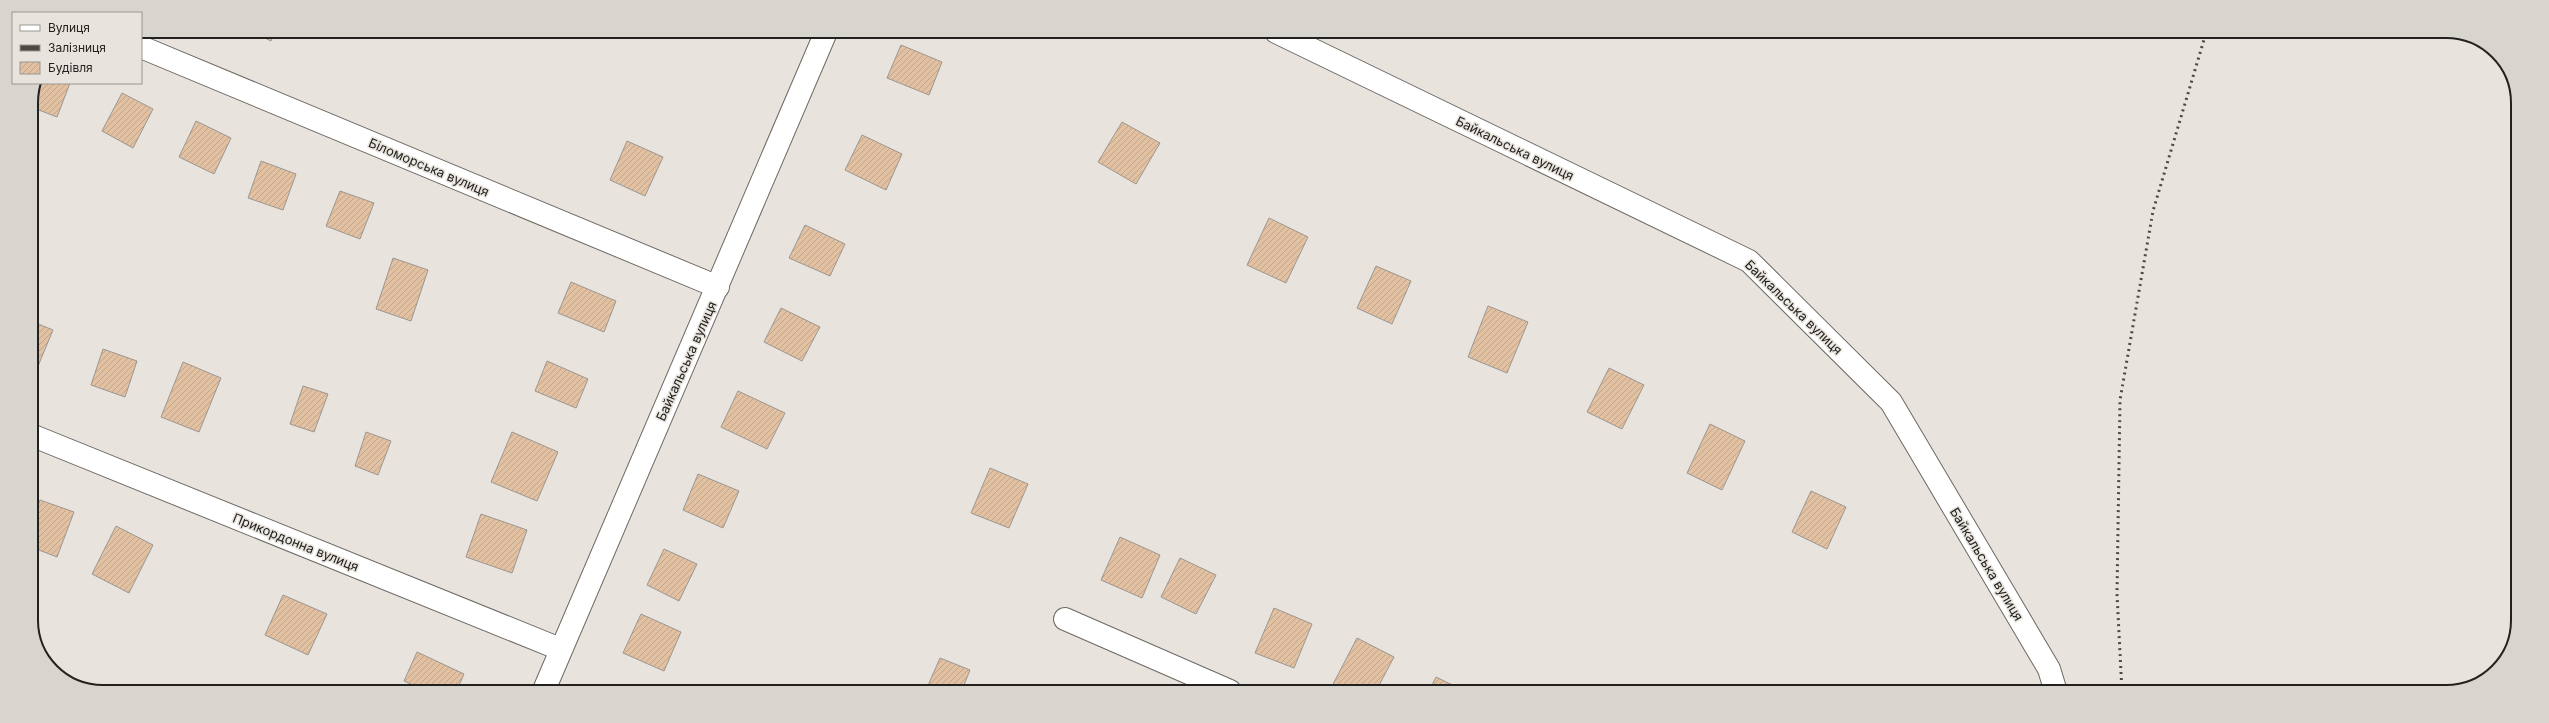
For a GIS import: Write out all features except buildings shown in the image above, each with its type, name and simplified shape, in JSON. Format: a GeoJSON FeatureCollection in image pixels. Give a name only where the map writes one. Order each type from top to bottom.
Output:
{"type":"FeatureCollection","features":[{"type":"Feature","properties":{"kind":"street","name":"Байкальська вулиця"},"geometry":{"type":"LineString","coordinates":[[546,685],[560,649],[718,287],[823,38]]}},
{"type":"Feature","properties":{"kind":"street","name":"Байкальська вулиця"},"geometry":{"type":"LineString","coordinates":[[1288,38],[1748,261],[1891,402],[2049,668],[2054,685]]}},
{"type":"Feature","properties":{"kind":"street","name":"Біломорська вулиця"},"geometry":{"type":"LineString","coordinates":[[142,47],[718,287]]}},
{"type":"Feature","properties":{"kind":"street","name":"Прикордонна вулиця"},"geometry":{"type":"LineString","coordinates":[[38,437],[560,649]]}},
{"type":"Feature","properties":{"kind":"street"},"geometry":{"type":"LineString","coordinates":[[1065,619],[1216,685]]}},
{"type":"Feature","properties":{"kind":"railway"},"geometry":{"type":"LineString","coordinates":[[2122,685],[2117,594],[2120,400],[2153,211],[2205,38]]}}]}
